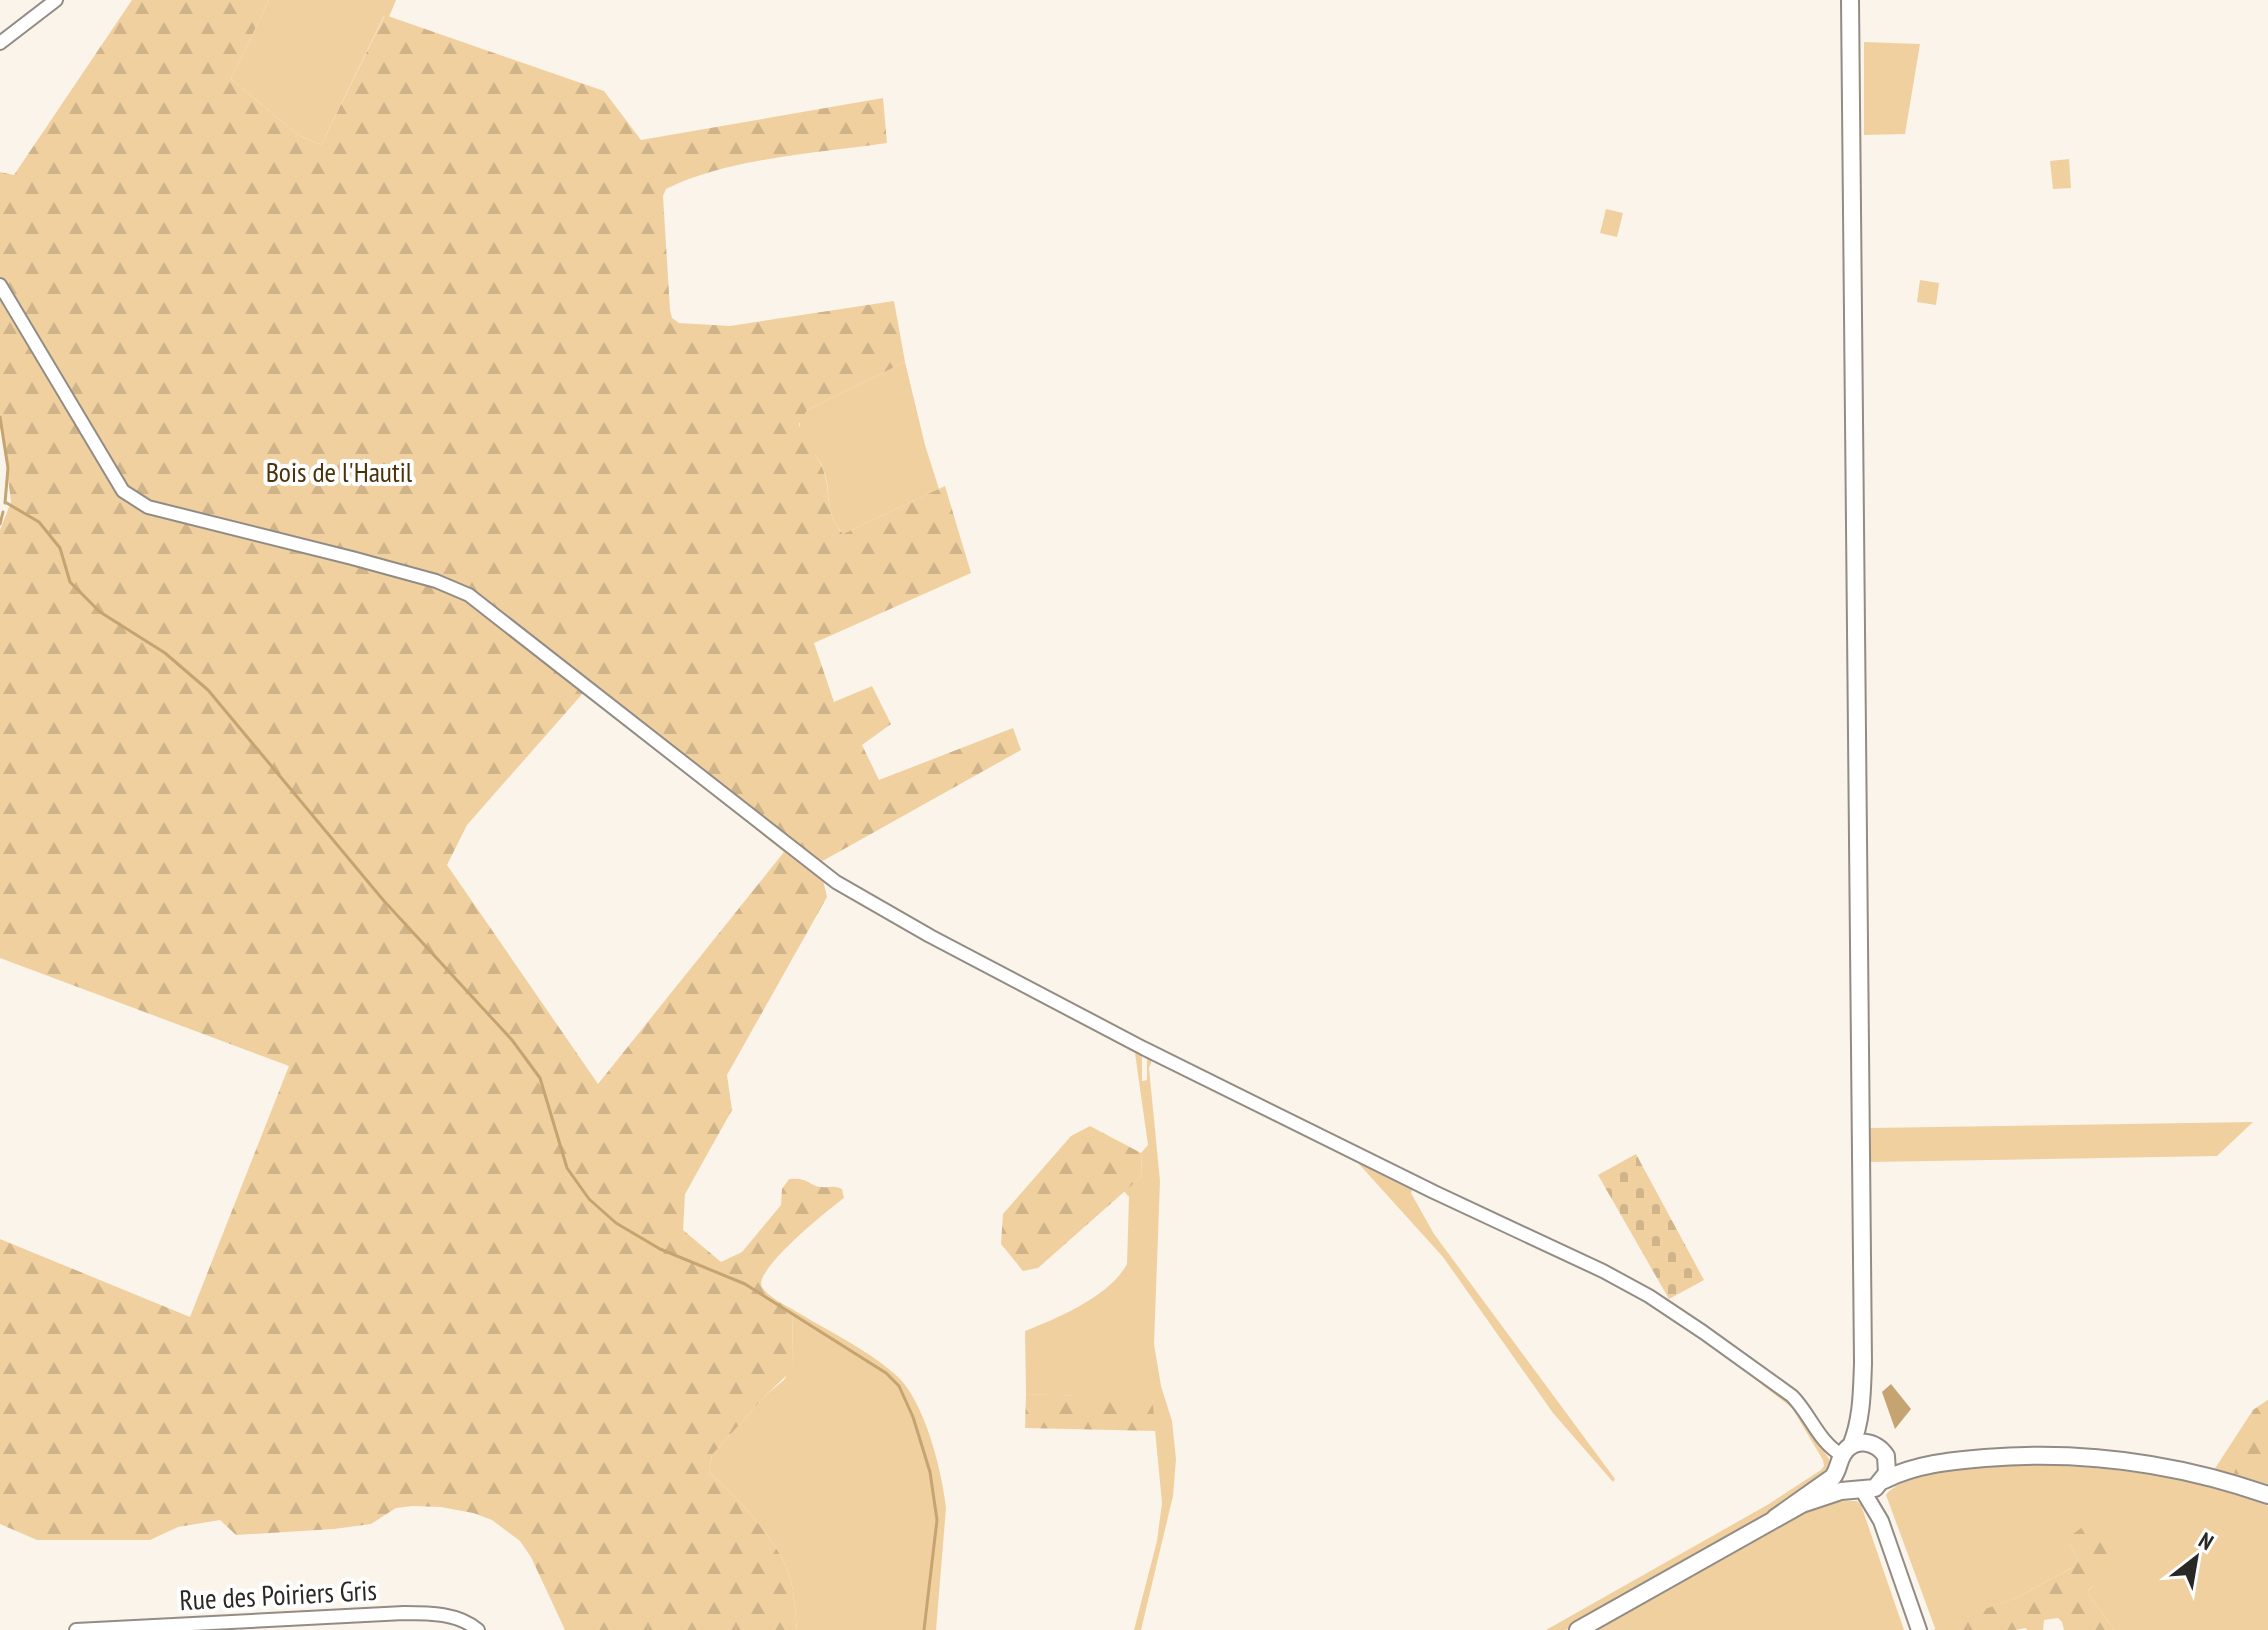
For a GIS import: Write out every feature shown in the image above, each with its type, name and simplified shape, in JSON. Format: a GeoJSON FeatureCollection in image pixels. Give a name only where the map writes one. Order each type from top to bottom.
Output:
{"type":"FeatureCollection","features":[{"type":"Feature","properties":{"kind":"main road"},"geometry":{"type":"LineString","coordinates":[[1578,1630],[1775,1518],[1828,1482],[1858,1426],[1862,1394],[1850,0]]}},
{"type":"Feature","properties":{"kind":"main road"},"geometry":{"type":"LineString","coordinates":[[1862,1394],[1867,1426],[1888,1467],[1882,1482]]}},
{"type":"Feature","properties":{"kind":"main road"},"geometry":{"type":"LineString","coordinates":[[1844,1456],[1865,1442],[1906,1461],[1939,1463],[2040,1455],[2122,1460],[2211,1477],[2268,1495]]}},
{"type":"Feature","properties":{"kind":"main road"},"geometry":{"type":"LineString","coordinates":[[1844,1456],[1845,1481],[1860,1490]]}},
{"type":"Feature","properties":{"kind":"main road"},"geometry":{"type":"LineString","coordinates":[[1775,1518],[1820,1497],[1860,1490],[1908,1470],[1939,1463]]}},
{"type":"Feature","properties":{"kind":"street"},"geometry":{"type":"LineString","coordinates":[[0,43],[56,0]]}},
{"type":"Feature","properties":{"kind":"street"},"geometry":{"type":"LineString","coordinates":[[0,285],[123,491],[148,507],[221,523],[436,581],[469,595],[836,882],[930,936],[1143,1048],[1649,1296],[1792,1396],[1830,1448],[1844,1456]]}},
{"type":"Feature","properties":{"kind":"street"},"geometry":{"type":"LineString","coordinates":[[1882,1482],[1878,1499],[1881,1521],[1919,1630]]}},
{"type":"Feature","properties":{"kind":"street"},"geometry":{"type":"LineString","coordinates":[[1860,1490],[1881,1521]]}},
{"type":"Feature","properties":{"kind":"street","name":"Rue des Poiriers Gris"},"geometry":{"type":"LineString","coordinates":[[76,1630],[234,1626],[424,1613],[462,1620],[478,1630]]}},
{"type":"Feature","properties":{"kind":"green space","name":"Bois de l'Hautil"},"geometry":{"type":"Polygon","coordinates":[[[132,0],[269,0],[231,79],[298,135],[321,145],[385,15],[604,91],[641,140],[883,98],[887,143],[745,163],[690,179],[666,189],[663,196],[670,310],[672,318],[679,323],[730,326],[894,301],[905,362],[807,410],[799,424],[823,469],[830,510],[843,534],[945,486],[971,573],[814,643],[834,702],[872,686],[891,724],[862,745],[879,780],[1013,728],[1021,750],[819,863],[827,897],[727,1075],[732,1110],[685,1194],[683,1230],[721,1262],[742,1252],[781,1205],[782,1189],[789,1179],[842,1189],[844,1198],[794,1241],[768,1268],[762,1279],[762,1287],[768,1294],[792,1309],[793,1364],[789,1373],[712,1455],[709,1472],[755,1519],[784,1561],[792,1588],[797,1630],[565,1630],[531,1557],[520,1541],[492,1520],[441,1507],[396,1508],[371,1524],[236,1535],[220,1520],[178,1527],[150,1540],[37,1540],[0,1524],[0,1239],[190,1317],[289,1066],[0,958],[0,530],[11,502],[0,413],[0,172],[14,175],[132,0]],[[584,692],[467,825],[447,865],[598,1084],[784,852],[584,692]]]}},
{"type":"Feature","properties":{"kind":"green space"},"geometry":{"type":"Polygon","coordinates":[[[269,0],[396,0],[389,17],[384,16],[321,145],[298,135],[231,79],[269,0]]]}},
{"type":"Feature","properties":{"kind":"green space"},"geometry":{"type":"Polygon","coordinates":[[[1864,42],[1920,44],[1905,134],[1864,135],[1864,42]]]}},
{"type":"Feature","properties":{"kind":"green space"},"geometry":{"type":"Polygon","coordinates":[[[2069,159],[2071,188],[2053,189],[2050,161],[2069,159]]]}},
{"type":"Feature","properties":{"kind":"green space"},"geometry":{"type":"Polygon","coordinates":[[[1606,209],[1623,213],[1617,237],[1600,233],[1606,209]]]}},
{"type":"Feature","properties":{"kind":"green space"},"geometry":{"type":"Polygon","coordinates":[[[1920,280],[1939,283],[1936,305],[1917,302],[1920,280]]]}},
{"type":"Feature","properties":{"kind":"green space"},"geometry":{"type":"Polygon","coordinates":[[[905,362],[939,489],[843,534],[832,516],[825,473],[802,437],[801,420],[807,410],[905,362]]]}},
{"type":"Feature","properties":{"kind":"green space"},"geometry":{"type":"Polygon","coordinates":[[[834,888],[1138,1050],[1142,1058],[1142,1081],[1147,1080],[1147,1060],[1150,1057],[1602,1274],[1704,1337],[1788,1397],[1829,1459],[1829,1467],[1762,1518],[1566,1630],[1546,1630],[1769,1504],[1821,1470],[1823,1460],[1792,1408],[1715,1348],[1600,1276],[1413,1188],[1411,1193],[1434,1234],[1615,1479],[1613,1482],[1553,1413],[1443,1257],[1358,1163],[1152,1060],[1149,1068],[1160,1181],[1154,1344],[1161,1386],[1172,1421],[1176,1459],[1173,1496],[1141,1630],[1134,1630],[1157,1541],[1162,1503],[1152,1399],[1026,1394],[1025,1331],[1067,1313],[1096,1296],[1119,1276],[1127,1264],[1129,1197],[1124,1191],[1142,1176],[1141,1153],[1148,1145],[1135,1053],[900,928],[834,888]]]}},
{"type":"Feature","properties":{"kind":"green space"},"geometry":{"type":"Polygon","coordinates":[[[2253,1122],[2217,1156],[1870,1162],[1870,1128],[2253,1122]]]}},
{"type":"Feature","properties":{"kind":"green space"},"geometry":{"type":"Polygon","coordinates":[[[1090,1126],[1141,1153],[1142,1176],[1038,1268],[1023,1271],[1001,1244],[1003,1214],[1071,1136],[1090,1126]]]}},
{"type":"Feature","properties":{"kind":"green space"},"geometry":{"type":"Polygon","coordinates":[[[1636,1154],[1704,1280],[1669,1299],[1598,1175],[1636,1154]]]}},
{"type":"Feature","properties":{"kind":"green space"},"geometry":{"type":"Polygon","coordinates":[[[792,1309],[860,1348],[897,1376],[924,1419],[941,1475],[946,1508],[936,1630],[797,1630],[792,1588],[784,1561],[755,1519],[709,1472],[712,1455],[767,1394],[784,1380],[793,1364],[792,1309]]]}},
{"type":"Feature","properties":{"kind":"green space"},"geometry":{"type":"Polygon","coordinates":[[[1026,1394],[1152,1398],[1156,1431],[1025,1428],[1026,1394]]]}},
{"type":"Feature","properties":{"kind":"green space"},"geometry":{"type":"Polygon","coordinates":[[[2268,1400],[2268,1488],[2214,1470],[2253,1410],[2268,1400]]]}},
{"type":"Feature","properties":{"kind":"green space"},"geometry":{"type":"Polygon","coordinates":[[[2268,1400],[2268,1488],[2234,1474],[2253,1410],[2268,1400]]]}},
{"type":"Feature","properties":{"kind":"green space"},"geometry":{"type":"Polygon","coordinates":[[[2047,1465],[2159,1476],[2214,1488],[2268,1506],[2268,1630],[2114,1630],[2087,1592],[2106,1573],[2069,1542],[2078,1559],[2073,1567],[2016,1598],[1935,1628],[1886,1495],[1915,1478],[1937,1473],[1986,1467],[2047,1465]]]}},
{"type":"Feature","properties":{"kind":"green space"},"geometry":{"type":"Polygon","coordinates":[[[1857,1501],[1861,1505],[1904,1630],[1597,1630],[1804,1514],[1825,1504],[1857,1501]]]}},
{"type":"Feature","properties":{"kind":"green space"},"geometry":{"type":"Polygon","coordinates":[[[2084,1526],[2092,1527],[2109,1556],[2106,1574],[2087,1592],[2114,1630],[2064,1630],[2058,1618],[2044,1620],[2043,1630],[1934,1630],[1937,1626],[2016,1598],[2073,1567],[2078,1559],[2069,1537],[2084,1526]]]}},
{"type":"Feature","properties":{"kind":"shaded area"},"geometry":{"type":"Polygon","coordinates":[[[1891,1384],[1911,1409],[1895,1429],[1882,1392],[1891,1384]]]}},
{"type":"Feature","properties":{"kind":"waterway"},"geometry":{"type":"LineString","coordinates":[[0,417],[8,468],[5,503]]}},
{"type":"Feature","properties":{"kind":"waterway"},"geometry":{"type":"LineString","coordinates":[[5,502],[39,522],[60,548],[70,582],[100,612],[165,653],[208,690],[384,901],[512,1040],[540,1078],[567,1168],[589,1199],[616,1223],[660,1249],[745,1284],[886,1373],[899,1386],[913,1417],[930,1472],[937,1520],[924,1630]]}},
{"type":"Feature","properties":{"kind":"waterway"},"geometry":{"type":"LineString","coordinates":[[0,524],[3,512]]}}]}
